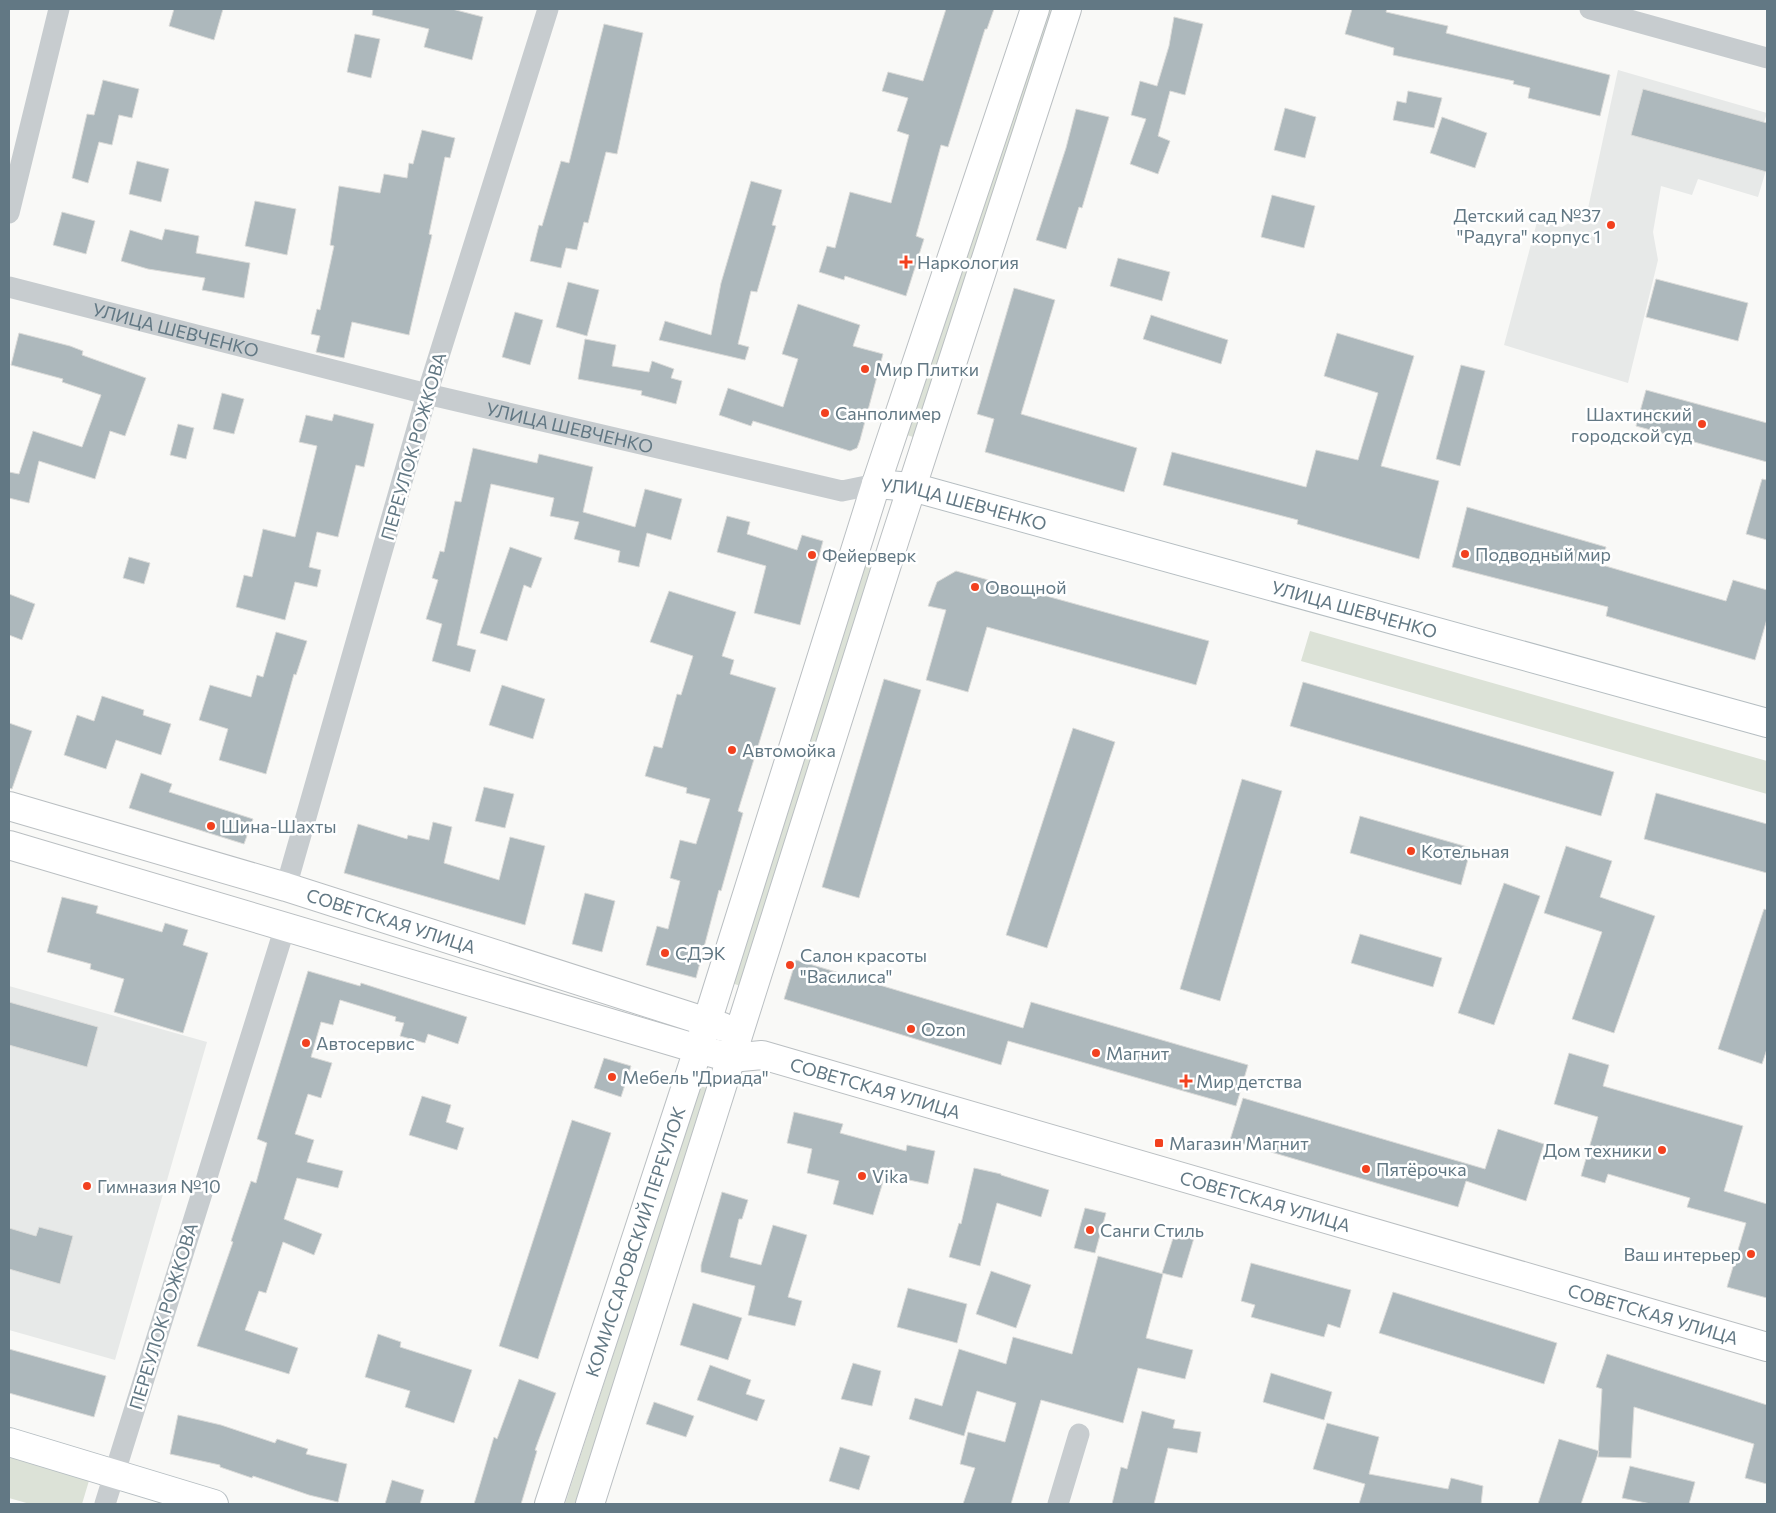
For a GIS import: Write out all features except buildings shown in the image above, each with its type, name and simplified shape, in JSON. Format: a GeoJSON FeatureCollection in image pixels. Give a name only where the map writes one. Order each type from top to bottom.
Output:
{"type":"FeatureCollection","features":[{"type":"Feature","properties":{"kind":"main road","name":"КОМИССАРОВСКИЙ ПЕРЕУЛОК"},"geometry":{"type":"LineString","coordinates":[[549,1504],[707,1022],[876,484],[1035,9]]}},
{"type":"Feature","properties":{"kind":"main road","name":"КОМИССАРОВСКИЙ ПЕРЕУЛОК"},"geometry":{"type":"LineString","coordinates":[[590,1504],[738,1031],[1067,9]]}},
{"type":"Feature","properties":{"kind":"main road","name":"УЛИЦА ШЕВЧЕНКО"},"geometry":{"type":"LineString","coordinates":[[876,484],[912,487],[1767,723]]}},
{"type":"Feature","properties":{"kind":"main road","name":"СОВЕТСКАЯ УЛИЦА"},"geometry":{"type":"LineString","coordinates":[[9,806],[286,887],[738,1031],[762,1055]]}},
{"type":"Feature","properties":{"kind":"main road","name":"СОВЕТСКАЯ УЛИЦА"},"geometry":{"type":"LineString","coordinates":[[9,845],[731,1058],[762,1055],[1767,1347]]}},
{"type":"Feature","properties":{"kind":"main road"},"geometry":{"type":"LineString","coordinates":[[9,1442],[214,1504]]}},
{"type":"Feature","properties":{"kind":"street"},"geometry":{"type":"LineString","coordinates":[[9,213],[59,9]]}},
{"type":"Feature","properties":{"kind":"street","name":"ПЕРЕУЛОК РОЖКОВА"},"geometry":{"type":"LineString","coordinates":[[286,887],[427,394],[548,9]]}},
{"type":"Feature","properties":{"kind":"street"},"geometry":{"type":"LineString","coordinates":[[1590,9],[1767,58]]}},
{"type":"Feature","properties":{"kind":"street","name":"УЛИЦА ШЕВЧЕНКО"},"geometry":{"type":"LineString","coordinates":[[9,287],[427,394],[842,491],[876,484]]}},
{"type":"Feature","properties":{"kind":"street","name":"ПЕРЕУЛОК РОЖКОВА"},"geometry":{"type":"LineString","coordinates":[[105,1504],[285,927]]}},
{"type":"Feature","properties":{"kind":"street"},"geometry":{"type":"LineString","coordinates":[[1058,1504],[1079,1434]]}},
{"type":"Feature","properties":{"kind":"shaded area"},"geometry":{"type":"Polygon","coordinates":[[[1046,9],[1056,9],[916,438],[907,435],[1046,9]]]}},
{"type":"Feature","properties":{"kind":"shaded area","name":"Детский сад №37 \"Радуга\" корпус 1"},"geometry":{"type":"Polygon","coordinates":[[[1618,70],[1767,113],[1751,162],[1767,167],[1758,197],[1698,179],[1692,195],[1661,186],[1653,232],[1658,260],[1628,383],[1504,345],[1537,222],[1562,227],[1587,213],[1618,70]]]}},
{"type":"Feature","properties":{"kind":"shaded area"},"geometry":{"type":"Polygon","coordinates":[[[866,557],[878,561],[743,987],[732,983],[866,557]]]}},
{"type":"Feature","properties":{"kind":"shaded area"},"geometry":{"type":"Polygon","coordinates":[[[1310,631],[1767,761],[1767,794],[1301,661],[1310,631]]]}},
{"type":"Feature","properties":{"kind":"shaded area","name":"Гимназия №10"},"geometry":{"type":"Polygon","coordinates":[[[9,986],[207,1042],[115,1360],[9,1330],[9,986]]]}},
{"type":"Feature","properties":{"kind":"shaded area"},"geometry":{"type":"Polygon","coordinates":[[[700,1086],[711,1089],[577,1504],[565,1504],[700,1086]]]}},
{"type":"Feature","properties":{"kind":"shaded area"},"geometry":{"type":"Polygon","coordinates":[[[9,1449],[91,1474],[82,1504],[30,1504],[9,1498],[9,1449]]]}},
{"type":"Feature","properties":{"kind":"place","name":"Детский сад №37 \"Радуга\" корпус 1"},"geometry":{"type":"Point","coordinates":[1611,225]}},
{"type":"Feature","properties":{"kind":"place","name":"Наркология"},"geometry":{"type":"Point","coordinates":[906,262]}},
{"type":"Feature","properties":{"kind":"place","name":"Мир Плитки"},"geometry":{"type":"Point","coordinates":[865,369]}},
{"type":"Feature","properties":{"kind":"place","name":"Санполимер"},"geometry":{"type":"Point","coordinates":[825,413]}},
{"type":"Feature","properties":{"kind":"place","name":"Шахтинский городской суд"},"geometry":{"type":"Point","coordinates":[1702,424]}},
{"type":"Feature","properties":{"kind":"place","name":"Подводный мир"},"geometry":{"type":"Point","coordinates":[1465,554]}},
{"type":"Feature","properties":{"kind":"place","name":"Фейерверк"},"geometry":{"type":"Point","coordinates":[812,555]}},
{"type":"Feature","properties":{"kind":"place","name":"Овощной"},"geometry":{"type":"Point","coordinates":[975,587]}},
{"type":"Feature","properties":{"kind":"place","name":"Автомойка"},"geometry":{"type":"Point","coordinates":[732,750]}},
{"type":"Feature","properties":{"kind":"place","name":"Шина-Шахты"},"geometry":{"type":"Point","coordinates":[211,826]}},
{"type":"Feature","properties":{"kind":"place","name":"Котельная"},"geometry":{"type":"Point","coordinates":[1411,851]}},
{"type":"Feature","properties":{"kind":"place","name":"СДЭК"},"geometry":{"type":"Point","coordinates":[665,953]}},
{"type":"Feature","properties":{"kind":"place","name":"Салон красоты \"Василиса\""},"geometry":{"type":"Point","coordinates":[790,965]}},
{"type":"Feature","properties":{"kind":"place","name":"Ozon"},"geometry":{"type":"Point","coordinates":[911,1029]}},
{"type":"Feature","properties":{"kind":"place","name":"Автосервис"},"geometry":{"type":"Point","coordinates":[306,1043]}},
{"type":"Feature","properties":{"kind":"place","name":"Магнит"},"geometry":{"type":"Point","coordinates":[1096,1053]}},
{"type":"Feature","properties":{"kind":"place","name":"Мебель \"Дриада\""},"geometry":{"type":"Point","coordinates":[612,1077]}},
{"type":"Feature","properties":{"kind":"place","name":"Мир детства"},"geometry":{"type":"Point","coordinates":[1186,1081]}},
{"type":"Feature","properties":{"kind":"place","name":"Магазин Магнит"},"geometry":{"type":"Point","coordinates":[1159,1143]}},
{"type":"Feature","properties":{"kind":"place","name":"Дом техники"},"geometry":{"type":"Point","coordinates":[1662,1150]}},
{"type":"Feature","properties":{"kind":"place","name":"Пятёрочка"},"geometry":{"type":"Point","coordinates":[1366,1169]}},
{"type":"Feature","properties":{"kind":"place","name":"Vika"},"geometry":{"type":"Point","coordinates":[862,1176]}},
{"type":"Feature","properties":{"kind":"place","name":"Гимназия №10"},"geometry":{"type":"Point","coordinates":[87,1186]}},
{"type":"Feature","properties":{"kind":"place","name":"Санги Стиль"},"geometry":{"type":"Point","coordinates":[1090,1230]}},
{"type":"Feature","properties":{"kind":"place","name":"Ваш интерьер"},"geometry":{"type":"Point","coordinates":[1751,1254]}}]}
